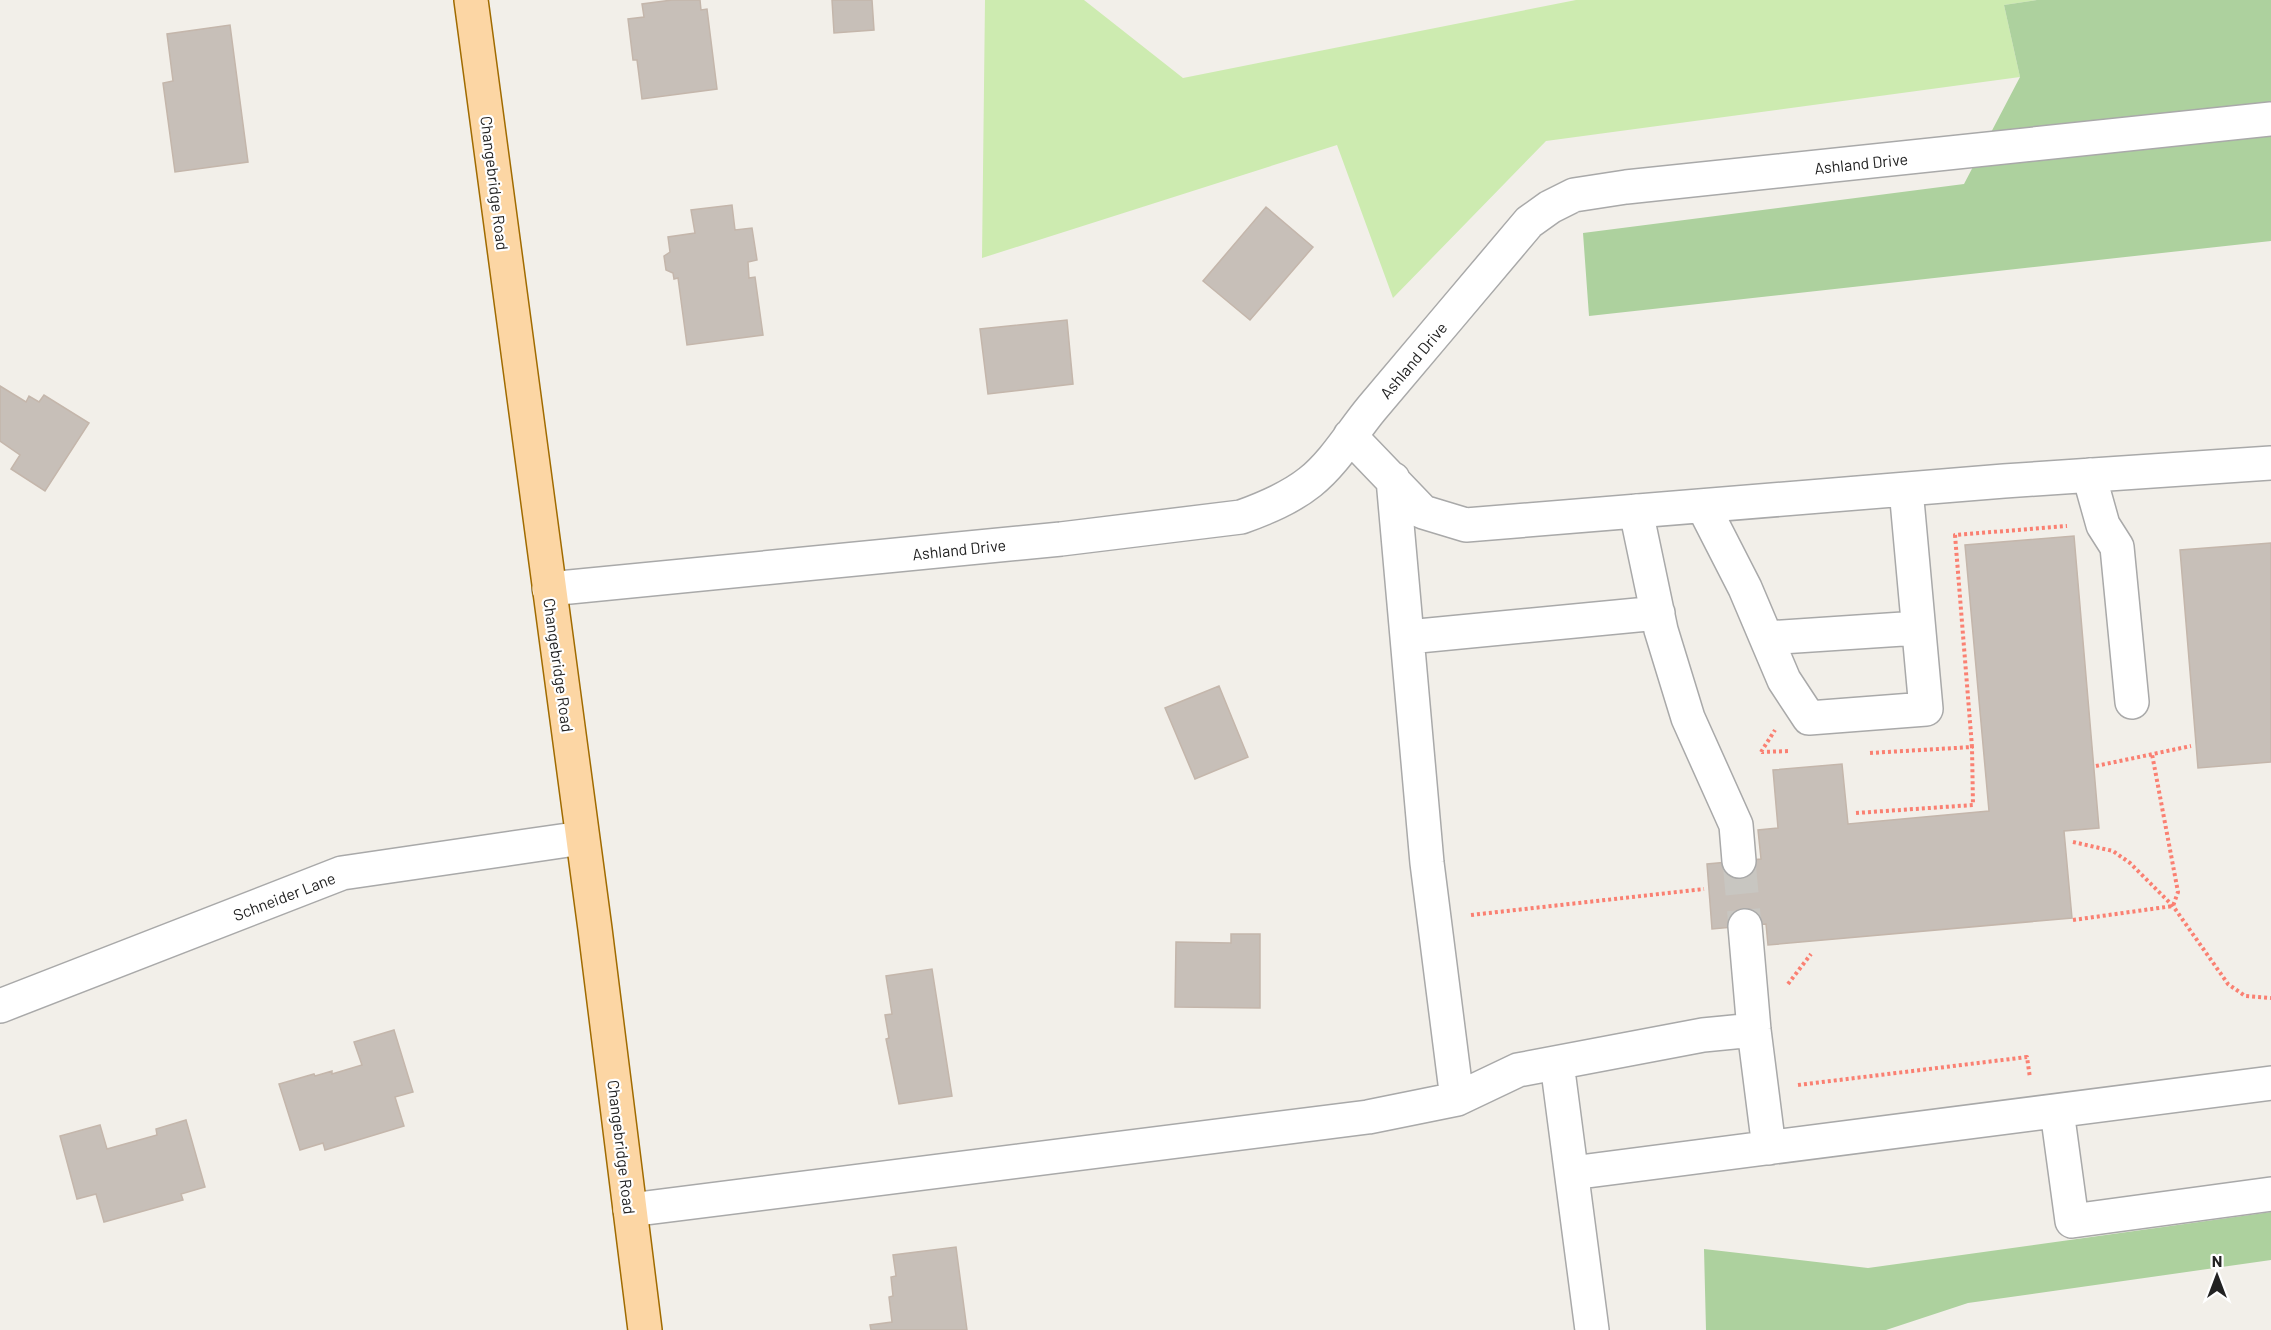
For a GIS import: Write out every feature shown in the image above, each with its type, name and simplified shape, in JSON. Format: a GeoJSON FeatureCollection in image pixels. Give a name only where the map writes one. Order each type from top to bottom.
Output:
{"type":"FeatureCollection","features":[{"type":"Feature","properties":{"kind":"main road","name":"Changebridge Road"},"geometry":{"type":"LineString","coordinates":[[471,0],[645,1330]]}},
{"type":"Feature","properties":{"kind":"street","name":"Ashland Drive"},"geometry":{"type":"LineString","coordinates":[[549,589],[1061,539],[1241,516],[1266,508],[1290,496],[1330,463],[1529,222],[1550,207],[1574,195],[1626,187],[2271,119]]}},
{"type":"Feature","properties":{"kind":"street"},"geometry":{"type":"LineString","coordinates":[[1350,436],[1423,512],[1466,525],[1906,489],[2271,463]]}},
{"type":"Feature","properties":{"kind":"street"},"geometry":{"type":"LineString","coordinates":[[2089,475],[2103,525],[2117,547],[2132,702]]}},
{"type":"Feature","properties":{"kind":"street"},"geometry":{"type":"LineString","coordinates":[[1393,479],[1427,863],[1457,1099]]}},
{"type":"Feature","properties":{"kind":"street"},"geometry":{"type":"LineString","coordinates":[[1703,506],[1745,588],[1784,680],[1809,718],[1926,709],[1906,489]]}},
{"type":"Feature","properties":{"kind":"street"},"geometry":{"type":"LineString","coordinates":[[1636,511],[1658,613],[1688,718],[1736,825],[1738,861]]}},
{"type":"Feature","properties":{"kind":"street"},"geometry":{"type":"LineString","coordinates":[[1408,637],[1658,613]]}},
{"type":"Feature","properties":{"kind":"street"},"geometry":{"type":"LineString","coordinates":[[1767,638],[1918,628]]}},
{"type":"Feature","properties":{"kind":"street","name":"Schneider Lane"},"geometry":{"type":"LineString","coordinates":[[0,1005],[342,873],[582,838]]}},
{"type":"Feature","properties":{"kind":"street"},"geometry":{"type":"LineString","coordinates":[[1745,926],[1754,1030],[1769,1148]]}},
{"type":"Feature","properties":{"kind":"street"},"geometry":{"type":"LineString","coordinates":[[630,1210],[1368,1117],[1457,1099],[1518,1070],[1703,1035],[1754,1030]]}},
{"type":"Feature","properties":{"kind":"street"},"geometry":{"type":"LineString","coordinates":[[1557,1063],[1592,1330]]}},
{"type":"Feature","properties":{"kind":"street"},"geometry":{"type":"LineString","coordinates":[[1572,1173],[2271,1083]]}},
{"type":"Feature","properties":{"kind":"street"},"geometry":{"type":"LineString","coordinates":[[2046,1113],[2072,1221],[2271,1194]]}},
{"type":"Feature","properties":{"kind":"path"},"geometry":{"type":"LineString","coordinates":[[2096,766],[2191,746]]}},
{"type":"Feature","properties":{"kind":"path"},"geometry":{"type":"LineString","coordinates":[[1856,813],[1973,805],[1972,747]]}},
{"type":"Feature","properties":{"kind":"path"},"geometry":{"type":"LineString","coordinates":[[2152,754],[2178,892],[2173,906]]}},
{"type":"Feature","properties":{"kind":"path"},"geometry":{"type":"LineString","coordinates":[[2073,842],[2113,851],[2151,882],[2173,906],[2228,984],[2245,996],[2271,998]]}},
{"type":"Feature","properties":{"kind":"path"},"geometry":{"type":"LineString","coordinates":[[1435,919],[1704,889]]}},
{"type":"Feature","properties":{"kind":"path"},"geometry":{"type":"LineString","coordinates":[[2073,920],[2173,906]]}},
{"type":"Feature","properties":{"kind":"path"},"geometry":{"type":"LineString","coordinates":[[1786,988],[1811,954]]}},
{"type":"Feature","properties":{"kind":"path"},"geometry":{"type":"LineString","coordinates":[[1787,1087],[2028,1057],[2046,1113]]}},
{"type":"Feature","properties":{"kind":"green space"},"geometry":{"type":"Polygon","coordinates":[[[985,0],[1084,0],[1183,78],[1576,0],[2037,0],[2004,5],[2020,77],[1546,141],[1393,298],[1337,145],[982,258],[985,0]]]}},
{"type":"Feature","properties":{"kind":"green space"},"geometry":{"type":"Polygon","coordinates":[[[2037,0],[2271,0],[2271,241],[1589,316],[1583,233],[1964,184],[2020,77],[2004,5],[2037,0]]]}},
{"type":"Feature","properties":{"kind":"green space"},"geometry":{"type":"Polygon","coordinates":[[[2271,1212],[2271,1260],[1968,1303],[1886,1330],[1706,1330],[1704,1249],[1868,1268],[2271,1212]]]}},
{"type":"Feature","properties":{"kind":"building"},"geometry":{"type":"Polygon","coordinates":[[[672,0],[700,0],[701,10],[707,9],[717,89],[642,99],[637,60],[633,60],[628,19],[644,17],[642,4],[672,0]]]}},
{"type":"Feature","properties":{"kind":"building"},"geometry":{"type":"Polygon","coordinates":[[[832,0],[872,0],[874,30],[834,33],[832,0]]]}},
{"type":"Feature","properties":{"kind":"building"},"geometry":{"type":"Polygon","coordinates":[[[230,25],[248,162],[175,172],[163,83],[173,81],[167,34],[230,25]]]}},
{"type":"Feature","properties":{"kind":"building"},"geometry":{"type":"Polygon","coordinates":[[[732,205],[735,230],[752,228],[757,260],[748,262],[749,278],[755,277],[763,335],[687,345],[678,278],[674,279],[673,273],[666,270],[664,256],[670,252],[668,237],[695,233],[691,210],[732,205]]]}},
{"type":"Feature","properties":{"kind":"building"},"geometry":{"type":"Polygon","coordinates":[[[1266,207],[1313,247],[1250,320],[1203,281],[1266,207]]]}},
{"type":"Feature","properties":{"kind":"building"},"geometry":{"type":"Polygon","coordinates":[[[1067,320],[1073,384],[988,394],[980,329],[1067,320]]]}},
{"type":"Feature","properties":{"kind":"building"},"geometry":{"type":"Polygon","coordinates":[[[0,386],[26,402],[29,396],[39,402],[44,395],[89,423],[45,491],[11,469],[20,455],[0,441],[0,386]]]}},
{"type":"Feature","properties":{"kind":"building"},"geometry":{"type":"Polygon","coordinates":[[[2074,536],[2099,828],[2064,831],[2072,918],[1768,945],[1766,924],[1712,929],[1707,864],[1761,859],[1758,830],[1778,828],[1773,770],[1842,764],[1848,824],[1989,811],[1965,545],[2074,536]]]}},
{"type":"Feature","properties":{"kind":"building"},"geometry":{"type":"Polygon","coordinates":[[[2271,543],[2271,762],[2198,768],[2180,550],[2271,543]]]}},
{"type":"Feature","properties":{"kind":"building"},"geometry":{"type":"Polygon","coordinates":[[[1219,686],[1248,757],[1195,779],[1165,708],[1219,686]]]}},
{"type":"Feature","properties":{"kind":"building"},"geometry":{"type":"Polygon","coordinates":[[[1231,934],[1260,934],[1260,1008],[1175,1007],[1176,942],[1231,943],[1231,934]]]}},
{"type":"Feature","properties":{"kind":"building"},"geometry":{"type":"Polygon","coordinates":[[[932,969],[952,1096],[899,1104],[886,1039],[889,1038],[885,1015],[892,1014],[886,976],[932,969]]]}},
{"type":"Feature","properties":{"kind":"building"},"geometry":{"type":"Polygon","coordinates":[[[394,1030],[413,1092],[395,1097],[404,1126],[325,1150],[323,1143],[300,1150],[279,1084],[314,1074],[315,1076],[332,1071],[332,1074],[362,1065],[354,1042],[394,1030]]]}},
{"type":"Feature","properties":{"kind":"building"},"geometry":{"type":"Polygon","coordinates":[[[186,1120],[205,1187],[181,1194],[183,1200],[104,1222],[96,1194],[77,1199],[60,1136],[100,1125],[107,1149],[157,1135],[156,1129],[186,1120]]]}},
{"type":"Feature","properties":{"kind":"building"},"geometry":{"type":"Polygon","coordinates":[[[956,1247],[967,1330],[871,1330],[870,1325],[892,1322],[889,1297],[893,1296],[891,1277],[896,1276],[893,1255],[956,1247]]]}},
{"type":"Feature","properties":{"kind":"tunnel"},"geometry":{"type":"LineString","coordinates":[[1739,861],[1745,926]]}}]}
